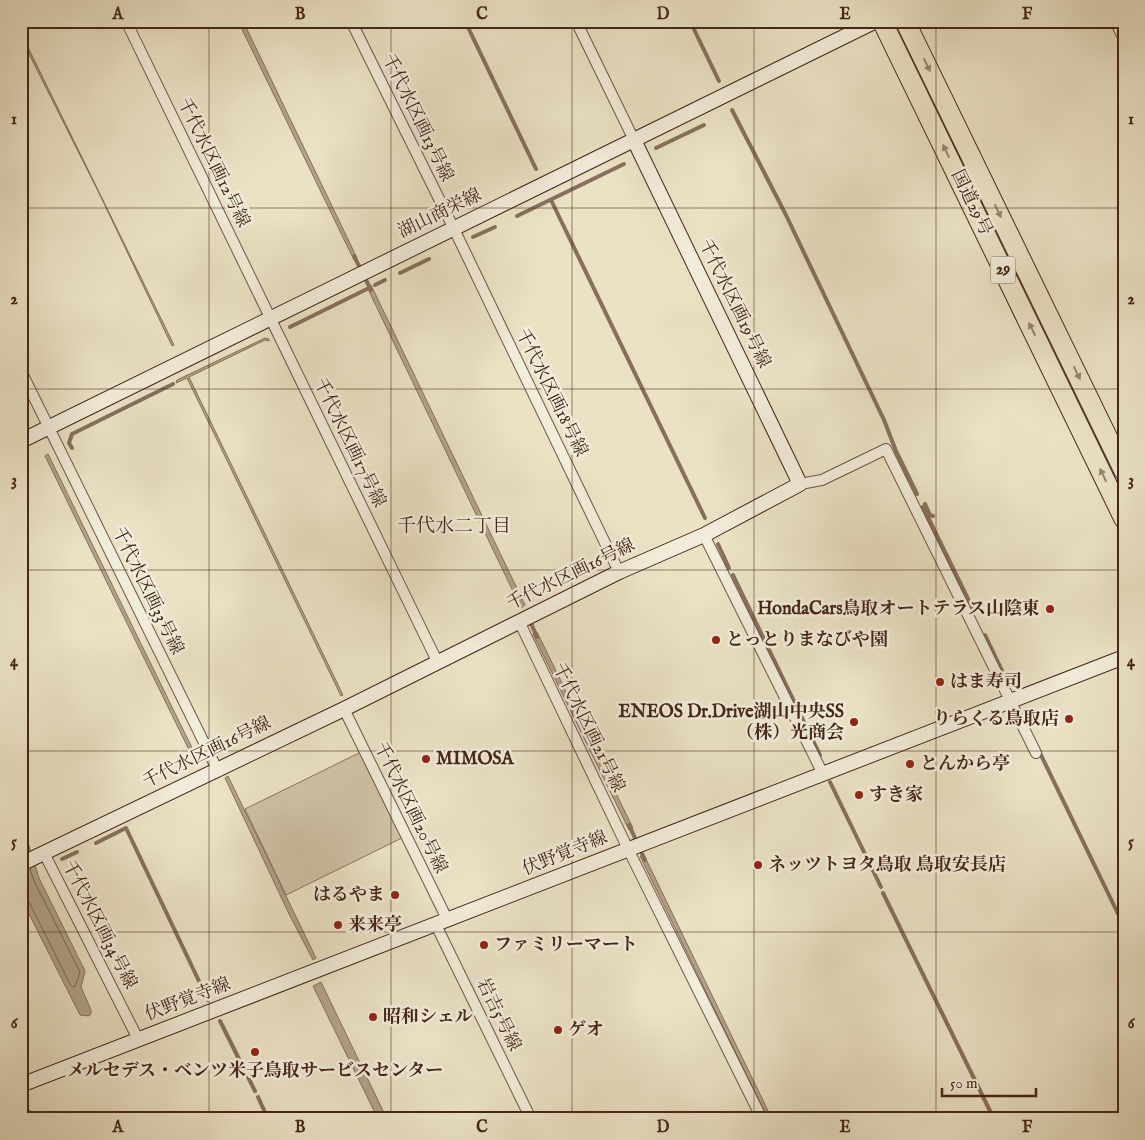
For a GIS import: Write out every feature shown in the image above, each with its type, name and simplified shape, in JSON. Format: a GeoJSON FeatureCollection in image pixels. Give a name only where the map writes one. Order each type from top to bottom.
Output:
{"type":"FeatureCollection","features":[{"type":"Feature","properties":{"kind":"highway","name":"国道29号"},"geometry":{"type":"LineString","coordinates":[[882,21],[1124,519]]}},
{"type":"Feature","properties":{"kind":"highway","name":"国道29号"},"geometry":{"type":"LineString","coordinates":[[906,21],[1124,471]]}},
{"type":"Feature","properties":{"kind":"street","name":"千代水区画12号線"},"geometry":{"type":"LineString","coordinates":[[126,21],[270,319]]}},
{"type":"Feature","properties":{"kind":"street","name":"千代水区画13号線"},"geometry":{"type":"LineString","coordinates":[[351,21],[454,229]]}},
{"type":"Feature","properties":{"kind":"street"},"geometry":{"type":"LineString","coordinates":[[576,21],[634,140]]}},
{"type":"Feature","properties":{"kind":"street","name":"湖山商栄線"},"geometry":{"type":"LineString","coordinates":[[21,441],[876,21]]}},
{"type":"Feature","properties":{"kind":"street"},"geometry":{"type":"LineString","coordinates":[[1115,21],[1124,39]]}},
{"type":"Feature","properties":{"kind":"street","name":"千代水区画19号線"},"geometry":{"type":"LineString","coordinates":[[634,140],[800,484]]}},
{"type":"Feature","properties":{"kind":"street","name":"千代水区画18号線"},"geometry":{"type":"LineString","coordinates":[[454,229],[619,572]]}},
{"type":"Feature","properties":{"kind":"street","name":"千代水区画17号線"},"geometry":{"type":"LineString","coordinates":[[270,319],[437,661]]}},
{"type":"Feature","properties":{"kind":"street","name":"千代水区画33号線"},"geometry":{"type":"LineString","coordinates":[[21,371],[216,769]]}},
{"type":"Feature","properties":{"kind":"street","name":"千代水区画16号線"},"geometry":{"type":"LineString","coordinates":[[21,864],[344,709],[619,572],[704,535],[800,484],[822,480],[886,449],[1010,701]]}},
{"type":"Feature","properties":{"kind":"street"},"geometry":{"type":"LineString","coordinates":[[704,535],[823,774]]}},
{"type":"Feature","properties":{"kind":"street","name":"千代水区画21号線"},"geometry":{"type":"LineString","coordinates":[[519,621],[628,849],[762,1119]]}},
{"type":"Feature","properties":{"kind":"street","name":"伏野覚寺線"},"geometry":{"type":"LineString","coordinates":[[21,1085],[1124,657]]}},
{"type":"Feature","properties":{"kind":"street"},"geometry":{"type":"LineString","coordinates":[[1010,701],[1036,753]]}},
{"type":"Feature","properties":{"kind":"street","name":"千代水区画20号線"},"geometry":{"type":"LineString","coordinates":[[344,709],[442,923]]}},
{"type":"Feature","properties":{"kind":"street","name":"千代水区画34号線"},"geometry":{"type":"LineString","coordinates":[[44,853],[138,1039]]}},
{"type":"Feature","properties":{"kind":"street","name":"岩吉5号線"},"geometry":{"type":"LineString","coordinates":[[442,923],[531,1119]]}},
{"type":"Feature","properties":{"kind":"street"},"geometry":{"type":"LineString","coordinates":[[21,1107],[28,1119]]}},
{"type":"Feature","properties":{"kind":"shaded area"},"geometry":{"type":"Polygon","coordinates":[[[953,137],[1084,402],[1097,439],[1116,480],[1115,483],[981,208],[951,138],[953,137]]]}},
{"type":"Feature","properties":{"kind":"shaded area"},"geometry":{"type":"Polygon","coordinates":[[[361,752],[402,838],[286,895],[245,809],[361,752]]]}},
{"type":"Feature","properties":{"kind":"water"},"geometry":{"type":"Polygon","coordinates":[[[238,21],[243,21],[357,258],[354,260],[238,21]]]}},
{"type":"Feature","properties":{"kind":"water"},"geometry":{"type":"Polygon","coordinates":[[[21,33],[174,345],[172,346],[99,193],[21,38],[21,33]]]}},
{"type":"Feature","properties":{"kind":"water"},"geometry":{"type":"Polygon","coordinates":[[[371,285],[525,605],[521,608],[367,287],[371,285]]]}},
{"type":"Feature","properties":{"kind":"water"},"geometry":{"type":"Polygon","coordinates":[[[265,338],[269,339],[269,341],[265,340],[189,377],[343,695],[341,696],[187,378],[176,383],[177,380],[265,338]]]}},
{"type":"Feature","properties":{"kind":"water"},"geometry":{"type":"Polygon","coordinates":[[[48,454],[197,758],[194,760],[45,456],[48,454]]]}},
{"type":"Feature","properties":{"kind":"water"},"geometry":{"type":"Polygon","coordinates":[[[537,632],[633,828],[629,830],[533,634],[537,632]]]}},
{"type":"Feature","properties":{"kind":"water"},"geometry":{"type":"Polygon","coordinates":[[[228,776],[316,958],[313,960],[289,914],[225,778],[228,776]]]}},
{"type":"Feature","properties":{"kind":"water"},"geometry":{"type":"Polygon","coordinates":[[[21,831],[29,846],[39,878],[85,971],[81,987],[91,1010],[89,1016],[80,1015],[21,898],[21,831]]]}},
{"type":"Feature","properties":{"kind":"water"},"geometry":{"type":"Polygon","coordinates":[[[644,855],[772,1119],[768,1119],[640,856],[644,855]]]}},
{"type":"Feature","properties":{"kind":"water"},"geometry":{"type":"Polygon","coordinates":[[[321,982],[387,1119],[378,1119],[313,986],[321,982]]]}},
{"type":"Feature","properties":{"kind":"waterway"},"geometry":{"type":"LineString","coordinates":[[465,21],[536,169]]}},
{"type":"Feature","properties":{"kind":"waterway"},"geometry":{"type":"LineString","coordinates":[[690,21],[719,81]]}},
{"type":"Feature","properties":{"kind":"waterway"},"geometry":{"type":"LineString","coordinates":[[732,110],[785,213],[884,420],[896,451],[917,494]]}},
{"type":"Feature","properties":{"kind":"waterway"},"geometry":{"type":"LineString","coordinates":[[656,148],[704,125]]}},
{"type":"Feature","properties":{"kind":"waterway"},"geometry":{"type":"LineString","coordinates":[[517,216],[624,164]]}},
{"type":"Feature","properties":{"kind":"waterway"},"geometry":{"type":"LineString","coordinates":[[551,200],[705,518]]}},
{"type":"Feature","properties":{"kind":"waterway"},"geometry":{"type":"LineString","coordinates":[[473,237],[495,227]]}},
{"type":"Feature","properties":{"kind":"waterway"},"geometry":{"type":"LineString","coordinates":[[354,256],[361,270]]}},
{"type":"Feature","properties":{"kind":"waterway"},"geometry":{"type":"LineString","coordinates":[[400,273],[429,259]]}},
{"type":"Feature","properties":{"kind":"waterway"},"geometry":{"type":"LineString","coordinates":[[364,276],[371,290]]}},
{"type":"Feature","properties":{"kind":"waterway"},"geometry":{"type":"LineString","coordinates":[[375,285],[385,280]]}},
{"type":"Feature","properties":{"kind":"waterway"},"geometry":{"type":"LineString","coordinates":[[290,327],[367,289]]}},
{"type":"Feature","properties":{"kind":"waterway"},"geometry":{"type":"LineString","coordinates":[[72,448],[69,443],[72,434],[173,384]]}},
{"type":"Feature","properties":{"kind":"waterway"},"geometry":{"type":"LineString","coordinates":[[925,504],[930,515],[933,516]]}},
{"type":"Feature","properties":{"kind":"waterway"},"geometry":{"type":"LineString","coordinates":[[923,507],[972,607]]}},
{"type":"Feature","properties":{"kind":"waterway"},"geometry":{"type":"LineString","coordinates":[[718,544],[729,568]]}},
{"type":"Feature","properties":{"kind":"waterway"},"geometry":{"type":"LineString","coordinates":[[733,575],[820,755]]}},
{"type":"Feature","properties":{"kind":"waterway"},"geometry":{"type":"LineString","coordinates":[[530,621],[537,637]]}},
{"type":"Feature","properties":{"kind":"waterway"},"geometry":{"type":"LineString","coordinates":[[985,635],[1007,681]]}},
{"type":"Feature","properties":{"kind":"waterway"},"geometry":{"type":"LineString","coordinates":[[1040,753],[1124,926]]}},
{"type":"Feature","properties":{"kind":"waterway"},"geometry":{"type":"LineString","coordinates":[[830,782],[881,887]]}},
{"type":"Feature","properties":{"kind":"waterway"},"geometry":{"type":"LineString","coordinates":[[629,825],[645,860]]}},
{"type":"Feature","properties":{"kind":"waterway"},"geometry":{"type":"LineString","coordinates":[[96,843],[126,828],[208,1000]]}},
{"type":"Feature","properties":{"kind":"waterway"},"geometry":{"type":"LineString","coordinates":[[62,859],[77,852]]}},
{"type":"Feature","properties":{"kind":"waterway"},"geometry":{"type":"LineString","coordinates":[[883,893],[994,1119]]}},
{"type":"Feature","properties":{"kind":"waterway"},"geometry":{"type":"LineString","coordinates":[[220,1021],[255,1091]]}},
{"type":"Feature","properties":{"kind":"waterway"},"geometry":{"type":"LineString","coordinates":[[258,1097],[268,1119]]}},
{"type":"Feature","properties":{"kind":"place","name":"HondaCars鳥取オートテラス山陰東"},"geometry":{"type":"Point","coordinates":[1050,609]}},
{"type":"Feature","properties":{"kind":"place","name":"とっとりまなびや園"},"geometry":{"type":"Point","coordinates":[716,640]}},
{"type":"Feature","properties":{"kind":"place","name":"はま寿司"},"geometry":{"type":"Point","coordinates":[940,682]}},
{"type":"Feature","properties":{"kind":"place","name":"りらくる鳥取店"},"geometry":{"type":"Point","coordinates":[1069,719]}},
{"type":"Feature","properties":{"kind":"place","name":"ENEOS Dr.Drive湖山中央SS （株）光商会"},"geometry":{"type":"Point","coordinates":[854,722]}},
{"type":"Feature","properties":{"kind":"place","name":"MIMOSA"},"geometry":{"type":"Point","coordinates":[426,759]}},
{"type":"Feature","properties":{"kind":"place","name":"とんから亭"},"geometry":{"type":"Point","coordinates":[910,764]}},
{"type":"Feature","properties":{"kind":"place","name":"すき家"},"geometry":{"type":"Point","coordinates":[859,795]}},
{"type":"Feature","properties":{"kind":"place","name":"ネッツトヨタ鳥取 鳥取安長店"},"geometry":{"type":"Point","coordinates":[758,865]}},
{"type":"Feature","properties":{"kind":"place","name":"はるやま"},"geometry":{"type":"Point","coordinates":[395,895]}},
{"type":"Feature","properties":{"kind":"place","name":"来来亭"},"geometry":{"type":"Point","coordinates":[338,925]}},
{"type":"Feature","properties":{"kind":"place","name":"ファミリーマート"},"geometry":{"type":"Point","coordinates":[484,945]}},
{"type":"Feature","properties":{"kind":"place","name":"昭和シェル"},"geometry":{"type":"Point","coordinates":[373,1017]}},
{"type":"Feature","properties":{"kind":"place","name":"ゲオ"},"geometry":{"type":"Point","coordinates":[558,1030]}},
{"type":"Feature","properties":{"kind":"place","name":"メルセデス・ベンツ米子鳥取サービスセンター"},"geometry":{"type":"Point","coordinates":[255,1052]}},
{"type":"Feature","properties":{"kind":"district","name":"千代水二丁目"},"geometry":{"type":"Point","coordinates":[454,527]}}]}
